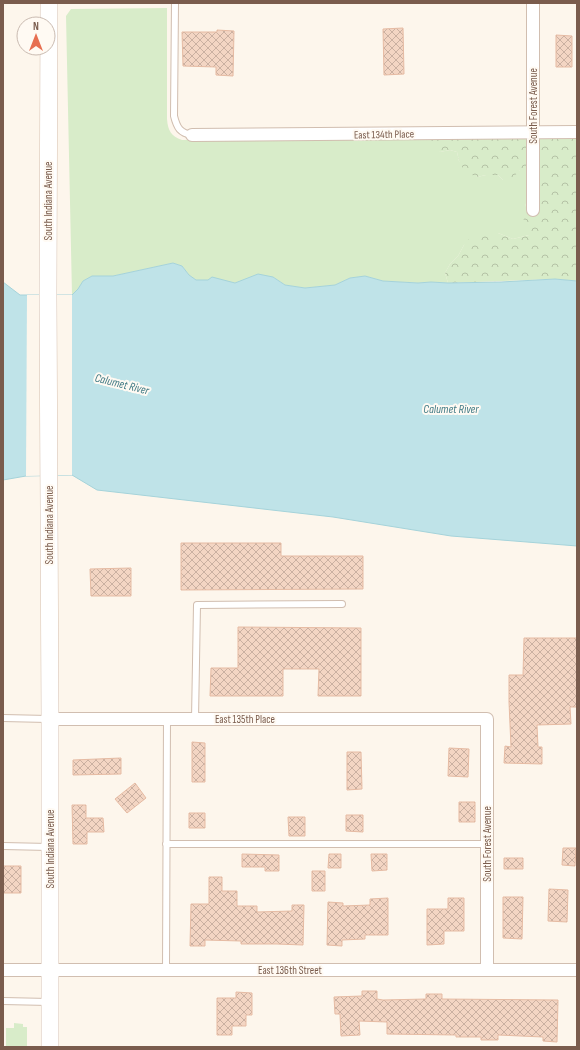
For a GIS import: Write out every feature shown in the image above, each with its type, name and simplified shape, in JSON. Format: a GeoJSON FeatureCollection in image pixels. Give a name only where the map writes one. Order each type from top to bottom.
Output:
{"type":"FeatureCollection","features":[{"type":"Feature","properties":{"kind":"main road","name":"South Indiana Avenue"},"geometry":{"type":"LineString","coordinates":[[49,3],[48,295],[50,1047]]}},
{"type":"Feature","properties":{"kind":"street","name":"South Forest Avenue"},"geometry":{"type":"LineString","coordinates":[[533,3],[533,210]]}},
{"type":"Feature","properties":{"kind":"street","name":"East 134th Place"},"geometry":{"type":"LineString","coordinates":[[192,136],[577,132]]}},
{"type":"Feature","properties":{"kind":"street","name":"East 135th Place"},"geometry":{"type":"LineString","coordinates":[[50,719],[487,719]]}},
{"type":"Feature","properties":{"kind":"street","name":"South Forest Avenue"},"geometry":{"type":"LineString","coordinates":[[486,970],[487,719]]}},
{"type":"Feature","properties":{"kind":"street","name":"East 136th Street"},"geometry":{"type":"LineString","coordinates":[[3,970],[577,970]]}},
{"type":"Feature","properties":{"kind":"lane"},"geometry":{"type":"LineString","coordinates":[[175,3],[174,116],[176,124],[181,131],[192,136]]}},
{"type":"Feature","properties":{"kind":"lane"},"geometry":{"type":"LineString","coordinates":[[195,719],[198,605],[342,604]]}},
{"type":"Feature","properties":{"kind":"lane","name":"East 135th Place"},"geometry":{"type":"LineString","coordinates":[[3,718],[50,719]]}},
{"type":"Feature","properties":{"kind":"lane"},"geometry":{"type":"LineString","coordinates":[[166,970],[167,719]]}},
{"type":"Feature","properties":{"kind":"lane"},"geometry":{"type":"LineString","coordinates":[[166,844],[487,844]]}},
{"type":"Feature","properties":{"kind":"lane"},"geometry":{"type":"LineString","coordinates":[[3,846],[50,847]]}},
{"type":"Feature","properties":{"kind":"lane"},"geometry":{"type":"LineString","coordinates":[[3,1001],[50,1002]]}},
{"type":"Feature","properties":{"kind":"green space"},"geometry":{"type":"Polygon","coordinates":[[[167,8],[167,119],[169,130],[175,137],[182,140],[426,137],[440,152],[450,150],[457,152],[459,161],[477,177],[498,175],[503,180],[520,170],[526,170],[530,177],[529,192],[525,207],[529,224],[529,235],[513,239],[498,233],[464,245],[458,256],[450,264],[445,273],[448,283],[383,281],[365,276],[350,278],[335,285],[305,288],[285,285],[273,277],[235,283],[196,280],[189,275],[182,266],[173,263],[113,276],[92,276],[83,281],[78,290],[72,295],[66,16],[71,9],[167,8]]]}},
{"type":"Feature","properties":{"kind":"green space"},"geometry":{"type":"Polygon","coordinates":[[[577,136],[577,281],[555,279],[448,283],[445,273],[471,236],[480,233],[498,233],[513,239],[529,235],[529,224],[522,218],[529,192],[530,177],[525,170],[520,170],[510,181],[503,180],[498,175],[477,177],[465,172],[459,161],[457,152],[450,150],[440,152],[430,149],[426,143],[426,137],[577,136]]]}},
{"type":"Feature","properties":{"kind":"green space"},"geometry":{"type":"Polygon","coordinates":[[[14,1023],[23,1024],[23,1027],[27,1027],[27,1047],[6,1047],[6,1028],[14,1028],[14,1023]]]}},
{"type":"Feature","properties":{"kind":"water","name":"Calumet River"},"geometry":{"type":"Polygon","coordinates":[[[173,263],[182,266],[189,275],[196,280],[208,280],[212,277],[235,283],[258,274],[273,277],[285,285],[305,288],[335,285],[350,278],[365,276],[383,281],[418,283],[501,282],[555,279],[577,281],[577,546],[451,536],[333,517],[97,490],[72,475],[26,476],[3,480],[3,282],[20,295],[72,295],[83,281],[92,276],[113,276],[173,263]]]}},
{"type":"Feature","properties":{"kind":"pier"},"geometry":{"type":"Polygon","coordinates":[[[27,295],[72,295],[72,475],[26,476],[27,295]]]}},
{"type":"Feature","properties":{"kind":"building"},"geometry":{"type":"Polygon","coordinates":[[[403,28],[404,74],[384,75],[383,29],[403,28]]]}},
{"type":"Feature","properties":{"kind":"building"},"geometry":{"type":"Polygon","coordinates":[[[217,30],[234,31],[233,76],[216,75],[216,67],[183,66],[182,32],[217,32],[217,30]]]}},
{"type":"Feature","properties":{"kind":"building"},"geometry":{"type":"Polygon","coordinates":[[[556,35],[572,36],[572,67],[556,67],[556,35]]]}},
{"type":"Feature","properties":{"kind":"building"},"geometry":{"type":"Polygon","coordinates":[[[181,543],[281,543],[281,556],[363,556],[363,589],[181,590],[181,543]]]}},
{"type":"Feature","properties":{"kind":"building"},"geometry":{"type":"Polygon","coordinates":[[[131,568],[131,596],[91,596],[90,569],[131,568]]]}},
{"type":"Feature","properties":{"kind":"building"},"geometry":{"type":"Polygon","coordinates":[[[238,627],[361,628],[361,696],[318,696],[319,669],[283,669],[283,696],[210,696],[211,668],[238,668],[238,627]]]}},
{"type":"Feature","properties":{"kind":"building"},"geometry":{"type":"Polygon","coordinates":[[[524,638],[577,638],[577,707],[570,707],[571,724],[537,725],[538,747],[542,747],[542,764],[504,763],[505,746],[511,747],[509,675],[523,675],[524,638]]]}},
{"type":"Feature","properties":{"kind":"building"},"geometry":{"type":"Polygon","coordinates":[[[192,742],[205,743],[205,782],[192,782],[192,742]]]}},
{"type":"Feature","properties":{"kind":"building"},"geometry":{"type":"Polygon","coordinates":[[[449,748],[469,749],[468,777],[448,776],[449,748]]]}},
{"type":"Feature","properties":{"kind":"building"},"geometry":{"type":"Polygon","coordinates":[[[347,752],[361,752],[362,789],[347,790],[347,752]]]}},
{"type":"Feature","properties":{"kind":"building"},"geometry":{"type":"Polygon","coordinates":[[[121,758],[121,774],[73,775],[73,760],[121,758]]]}},
{"type":"Feature","properties":{"kind":"building"},"geometry":{"type":"Polygon","coordinates":[[[135,783],[146,798],[127,813],[115,799],[135,783]]]}},
{"type":"Feature","properties":{"kind":"building"},"geometry":{"type":"Polygon","coordinates":[[[459,802],[475,802],[475,822],[459,822],[459,802]]]}},
{"type":"Feature","properties":{"kind":"building"},"geometry":{"type":"Polygon","coordinates":[[[72,805],[86,805],[86,818],[103,818],[104,832],[87,832],[87,844],[73,844],[72,805]]]}},
{"type":"Feature","properties":{"kind":"building"},"geometry":{"type":"Polygon","coordinates":[[[189,813],[205,813],[205,828],[189,828],[189,813]]]}},
{"type":"Feature","properties":{"kind":"building"},"geometry":{"type":"Polygon","coordinates":[[[346,815],[363,815],[363,832],[346,831],[346,815]]]}},
{"type":"Feature","properties":{"kind":"building"},"geometry":{"type":"Polygon","coordinates":[[[288,817],[305,817],[305,836],[289,836],[288,817]]]}},
{"type":"Feature","properties":{"kind":"building"},"geometry":{"type":"Polygon","coordinates":[[[563,848],[576,848],[575,866],[562,865],[563,848]]]}},
{"type":"Feature","properties":{"kind":"building"},"geometry":{"type":"Polygon","coordinates":[[[242,854],[279,855],[279,871],[265,871],[265,867],[242,867],[242,854]]]}},
{"type":"Feature","properties":{"kind":"building"},"geometry":{"type":"Polygon","coordinates":[[[329,854],[341,854],[341,868],[328,868],[329,854]]]}},
{"type":"Feature","properties":{"kind":"building"},"geometry":{"type":"Polygon","coordinates":[[[371,854],[387,854],[387,870],[372,871],[371,854]]]}},
{"type":"Feature","properties":{"kind":"building"},"geometry":{"type":"Polygon","coordinates":[[[504,858],[523,858],[523,869],[504,869],[504,858]]]}},
{"type":"Feature","properties":{"kind":"building"},"geometry":{"type":"Polygon","coordinates":[[[3,866],[21,866],[21,893],[3,893],[3,866]]]}},
{"type":"Feature","properties":{"kind":"building"},"geometry":{"type":"Polygon","coordinates":[[[312,871],[325,871],[325,891],[312,891],[312,871]]]}},
{"type":"Feature","properties":{"kind":"building"},"geometry":{"type":"Polygon","coordinates":[[[209,877],[222,877],[222,891],[237,891],[237,906],[257,906],[257,912],[292,911],[292,905],[304,905],[303,945],[241,944],[241,941],[205,940],[205,946],[190,946],[191,904],[209,904],[209,877]]]}},
{"type":"Feature","properties":{"kind":"building"},"geometry":{"type":"Polygon","coordinates":[[[549,889],[568,890],[567,922],[548,921],[549,889]]]}},
{"type":"Feature","properties":{"kind":"building"},"geometry":{"type":"Polygon","coordinates":[[[503,897],[523,897],[522,939],[503,938],[503,897]]]}},
{"type":"Feature","properties":{"kind":"building"},"geometry":{"type":"Polygon","coordinates":[[[388,898],[388,935],[365,935],[365,939],[342,940],[342,946],[327,945],[328,902],[343,903],[343,906],[370,905],[370,899],[388,898]]]}},
{"type":"Feature","properties":{"kind":"building"},"geometry":{"type":"Polygon","coordinates":[[[448,898],[464,898],[464,931],[444,931],[444,944],[427,945],[427,909],[448,909],[448,898]]]}},
{"type":"Feature","properties":{"kind":"building"},"geometry":{"type":"Polygon","coordinates":[[[362,991],[377,991],[377,999],[383,1000],[426,999],[426,994],[442,994],[442,999],[558,1000],[557,1042],[543,1041],[543,1037],[498,1035],[498,1040],[481,1040],[481,1037],[456,1037],[456,1035],[387,1034],[387,1022],[359,1021],[360,1035],[341,1036],[340,1014],[335,1014],[334,997],[362,996],[362,991]]]}},
{"type":"Feature","properties":{"kind":"building"},"geometry":{"type":"Polygon","coordinates":[[[236,992],[252,993],[252,1015],[246,1015],[246,1026],[232,1026],[232,1035],[217,1035],[217,998],[236,998],[236,992]]]}}]}
